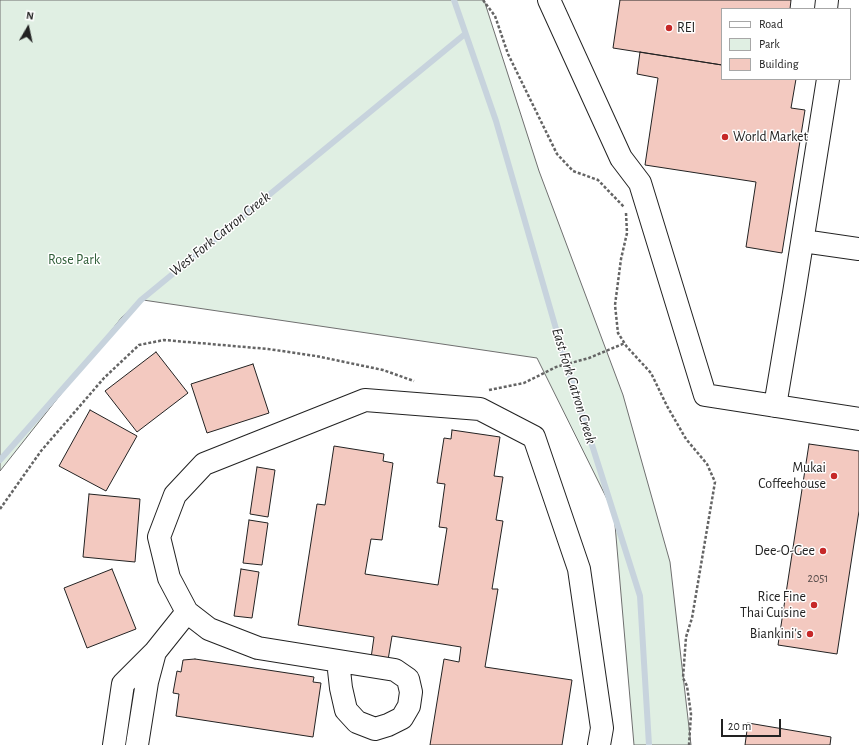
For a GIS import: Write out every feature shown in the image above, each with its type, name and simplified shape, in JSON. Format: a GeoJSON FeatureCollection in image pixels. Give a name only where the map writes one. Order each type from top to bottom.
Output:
{"type":"FeatureCollection","features":[{"type":"Feature","properties":{"kind":"lane"},"geometry":{"type":"LineString","coordinates":[[549,0],[621,158],[640,183],[705,395],[859,419]]}},
{"type":"Feature","properties":{"kind":"lane"},"geometry":{"type":"LineString","coordinates":[[775,406],[803,241],[828,80]]}},
{"type":"Feature","properties":{"kind":"lane"},"geometry":{"type":"LineString","coordinates":[[803,241],[859,249]]}},
{"type":"Feature","properties":{"kind":"lane"},"geometry":{"type":"LineString","coordinates":[[338,661],[258,648],[209,629],[187,612],[169,578],[159,536],[175,495],[204,464],[364,400],[480,409],[534,437],[579,569],[602,728],[599,745]]}},
{"type":"Feature","properties":{"kind":"lane"},"geometry":{"type":"LineString","coordinates":[[114,745],[123,684],[155,652],[187,612]]}},
{"type":"Feature","properties":{"kind":"lane"},"geometry":{"type":"LineString","coordinates":[[137,745],[147,682],[155,652]]}},
{"type":"Feature","properties":{"kind":"path"},"geometry":{"type":"LineString","coordinates":[[484,0],[494,16],[508,54],[557,154],[573,171],[598,180],[626,208],[627,233],[621,259],[615,305],[618,333],[652,373],[670,412],[686,439],[707,464],[715,482],[692,618],[686,637],[683,678],[687,686],[691,714],[690,745]]}},
{"type":"Feature","properties":{"kind":"path"},"geometry":{"type":"LineString","coordinates":[[0,509],[41,451],[104,378],[139,345],[164,340],[268,349],[316,356],[383,370],[418,383]]}},
{"type":"Feature","properties":{"kind":"path"},"geometry":{"type":"LineString","coordinates":[[488,391],[524,383],[556,366],[580,360],[625,343]]}},
{"type":"Feature","properties":{"kind":"green space","name":"Rose Park"},"geometry":{"type":"Polygon","coordinates":[[[0,0],[484,0],[539,171],[623,395],[670,562],[691,745],[634,745],[614,513],[537,358],[143,300],[122,317],[0,471],[0,0]]]}},
{"type":"Feature","properties":{"kind":"building","name":"REI"},"geometry":{"type":"Polygon","coordinates":[[[620,0],[791,0],[790,8],[721,8],[721,65],[613,48],[620,0]]]}},
{"type":"Feature","properties":{"kind":"building","name":"World Market"},"geometry":{"type":"Polygon","coordinates":[[[640,52],[721,65],[721,80],[796,80],[791,108],[805,110],[782,253],[746,247],[756,182],[645,165],[658,78],[637,74],[640,52]]]}},
{"type":"Feature","properties":{"kind":"building"},"geometry":{"type":"Polygon","coordinates":[[[156,352],[188,393],[137,432],[105,391],[156,352]]]}},
{"type":"Feature","properties":{"kind":"building"},"geometry":{"type":"Polygon","coordinates":[[[253,364],[269,413],[207,433],[191,384],[253,364]]]}},
{"type":"Feature","properties":{"kind":"building"},"geometry":{"type":"Polygon","coordinates":[[[90,410],[137,436],[106,491],[59,466],[90,410]]]}},
{"type":"Feature","properties":{"kind":"building"},"geometry":{"type":"Polygon","coordinates":[[[452,430],[500,437],[494,476],[503,477],[496,520],[503,521],[492,589],[498,589],[485,667],[572,680],[562,745],[430,745],[444,659],[459,662],[461,647],[392,636],[388,660],[371,658],[374,637],[298,625],[317,504],[325,505],[334,446],[384,454],[383,461],[393,463],[382,540],[371,539],[365,574],[438,585],[447,528],[439,527],[445,484],[437,483],[444,438],[451,439],[452,430]]]}},
{"type":"Feature","properties":{"kind":"building"},"geometry":{"type":"Polygon","coordinates":[[[809,444],[859,451],[859,511],[837,654],[778,645],[809,444]]]}},
{"type":"Feature","properties":{"kind":"building"},"geometry":{"type":"Polygon","coordinates":[[[257,467],[275,470],[268,517],[250,514],[257,467]]]}},
{"type":"Feature","properties":{"kind":"building"},"geometry":{"type":"Polygon","coordinates":[[[89,494],[140,499],[135,562],[83,557],[89,494]]]}},
{"type":"Feature","properties":{"kind":"building"},"geometry":{"type":"Polygon","coordinates":[[[249,520],[268,523],[262,565],[243,563],[249,520]]]}},
{"type":"Feature","properties":{"kind":"building"},"geometry":{"type":"Polygon","coordinates":[[[112,569],[136,629],[87,648],[64,588],[112,569]]]}},
{"type":"Feature","properties":{"kind":"building"},"geometry":{"type":"Polygon","coordinates":[[[241,569],[259,572],[252,618],[234,616],[241,569]]]}},
{"type":"Feature","properties":{"kind":"building"},"geometry":{"type":"Polygon","coordinates":[[[195,659],[314,677],[313,682],[321,683],[313,737],[176,716],[179,694],[173,693],[177,671],[181,672],[183,660],[195,659]]]}},
{"type":"Feature","properties":{"kind":"building"},"geometry":{"type":"Polygon","coordinates":[[[748,723],[831,737],[830,745],[745,745],[748,723]]]}},
{"type":"Feature","properties":{"kind":"waterway","name":"East Fork Catron Creek"},"geometry":{"type":"LineString","coordinates":[[454,0],[496,121],[565,360],[640,596],[649,745]]}},
{"type":"Feature","properties":{"kind":"waterway","name":"West Fork Catron Creek"},"geometry":{"type":"LineString","coordinates":[[0,460],[141,300],[465,34]]}},
{"type":"Feature","properties":{"kind":"place","name":"REI"},"geometry":{"type":"Point","coordinates":[669,28]}},
{"type":"Feature","properties":{"kind":"place","name":"World Market"},"geometry":{"type":"Point","coordinates":[725,137]}},
{"type":"Feature","properties":{"kind":"place","name":"Mukai Coffeehouse"},"geometry":{"type":"Point","coordinates":[834,476]}},
{"type":"Feature","properties":{"kind":"place","name":"Dee-O-Gee"},"geometry":{"type":"Point","coordinates":[823,551]}},
{"type":"Feature","properties":{"kind":"place","name":"Rice Fine Thai Cuisine"},"geometry":{"type":"Point","coordinates":[814,605]}},
{"type":"Feature","properties":{"kind":"place","name":"Biankini's"},"geometry":{"type":"Point","coordinates":[810,634]}}]}
